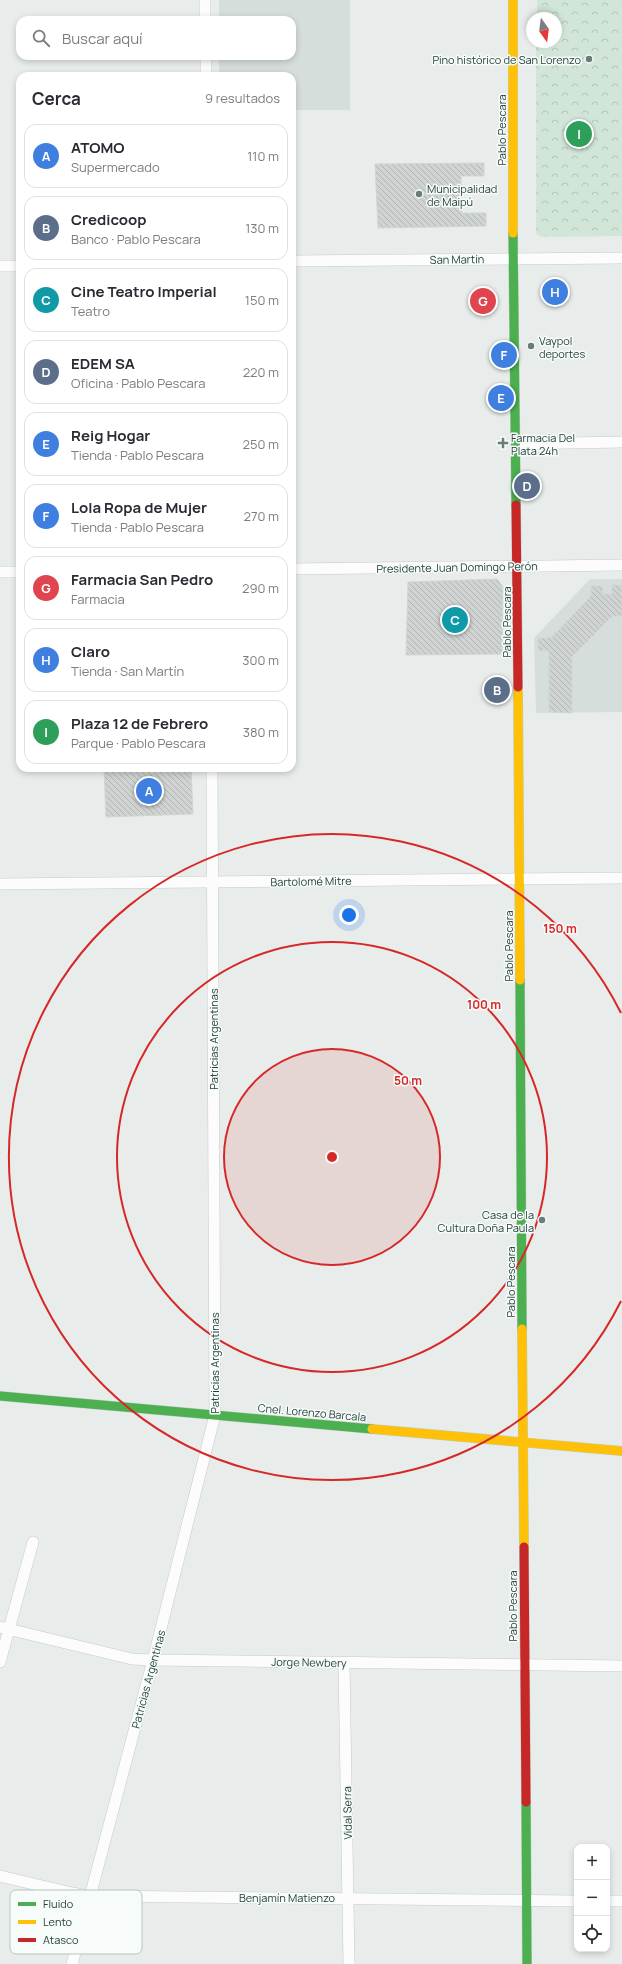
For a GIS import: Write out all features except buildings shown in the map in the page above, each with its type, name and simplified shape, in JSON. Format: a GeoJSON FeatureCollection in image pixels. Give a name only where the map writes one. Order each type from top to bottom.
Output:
{"type":"FeatureCollection","features":[{"type":"Feature","properties":{"kind":"street"},"geometry":{"type":"LineString","coordinates":[[205,0],[206,16]]}},
{"type":"Feature","properties":{"kind":"street","name":"Pablo Pescara"},"geometry":{"type":"LineString","coordinates":[[513,0],[513,259],[518,566],[527,1964]]}},
{"type":"Feature","properties":{"kind":"street"},"geometry":{"type":"LineString","coordinates":[[206,60],[206,72]]}},
{"type":"Feature","properties":{"kind":"street","name":"San Martín"},"geometry":{"type":"LineString","coordinates":[[296,261],[622,258]]}},
{"type":"Feature","properties":{"kind":"street"},"geometry":{"type":"LineString","coordinates":[[0,266],[16,266]]}},
{"type":"Feature","properties":{"kind":"street"},"geometry":{"type":"LineString","coordinates":[[515,444],[622,442]]}},
{"type":"Feature","properties":{"kind":"street","name":"Presidente Juan Domingo Perón"},"geometry":{"type":"LineString","coordinates":[[296,569],[622,565]]}},
{"type":"Feature","properties":{"kind":"street"},"geometry":{"type":"LineString","coordinates":[[0,572],[16,572]]}},
{"type":"Feature","properties":{"kind":"street","name":"Patricias Argentinas"},"geometry":{"type":"LineString","coordinates":[[91,1890],[153,1660],[214,1415],[212,772]]}},
{"type":"Feature","properties":{"kind":"street","name":"Bartolomé Mitre"},"geometry":{"type":"LineString","coordinates":[[0,884],[622,878]]}},
{"type":"Feature","properties":{"kind":"street","name":"Cnel. Lorenzo Barcala"},"geometry":{"type":"LineString","coordinates":[[0,1396],[622,1451]]}},
{"type":"Feature","properties":{"kind":"street"},"geometry":{"type":"LineString","coordinates":[[0,1662],[5,1628],[33,1542]]}},
{"type":"Feature","properties":{"kind":"street","name":"Jorge Newbery"},"geometry":{"type":"LineString","coordinates":[[5,1628],[132,1659],[622,1666]]}},
{"type":"Feature","properties":{"kind":"street","name":"Vidal Serra"},"geometry":{"type":"LineString","coordinates":[[344,1662],[349,1964]]}},
{"type":"Feature","properties":{"kind":"street","name":"Benjamín Matienzo"},"geometry":{"type":"LineString","coordinates":[[0,1876],[59,1890]]}},
{"type":"Feature","properties":{"kind":"street","name":"Benjamín Matienzo"},"geometry":{"type":"LineString","coordinates":[[142,1896],[574,1900]]}},
{"type":"Feature","properties":{"kind":"street"},"geometry":{"type":"LineString","coordinates":[[610,1901],[622,1901]]}},
{"type":"Feature","properties":{"kind":"street","name":"Patricias Argentinas"},"geometry":{"type":"LineString","coordinates":[[72,1964],[74,1954]]}},
{"type":"Feature","properties":{"kind":"shaded area"},"geometry":{"type":"Polygon","coordinates":[[[219,0],[350,0],[350,110],[296,110],[296,72],[219,72],[219,60],[296,60],[296,16],[219,16],[219,0]]]}},
{"type":"Feature","properties":{"kind":"shaded area"},"geometry":{"type":"Polygon","coordinates":[[[590,579],[622,579],[622,712],[536,713],[534,638],[590,579]]]}},
{"type":"Feature","properties":{"kind":"green space"},"geometry":{"type":"Polygon","coordinates":[[[537,0],[622,0],[622,236],[544,237],[539,236],[536,233],[536,48],[562,48],[562,12],[537,12],[537,0]]]}},
{"type":"Feature","properties":{"kind":"traffic: fast"},"geometry":{"type":"LineString","coordinates":[[513,233],[516,505]]}},
{"type":"Feature","properties":{"kind":"traffic: fast"},"geometry":{"type":"LineString","coordinates":[[520,980],[522,1329]]}},
{"type":"Feature","properties":{"kind":"traffic: fast"},"geometry":{"type":"LineString","coordinates":[[0,1396],[372,1429]]}},
{"type":"Feature","properties":{"kind":"traffic: fast"},"geometry":{"type":"LineString","coordinates":[[526,1802],[527,1964]]}},
{"type":"Feature","properties":{"kind":"traffic: slow"},"geometry":{"type":"LineString","coordinates":[[513,0],[513,233]]}},
{"type":"Feature","properties":{"kind":"traffic: slow"},"geometry":{"type":"LineString","coordinates":[[518,687],[520,980]]}},
{"type":"Feature","properties":{"kind":"traffic: slow"},"geometry":{"type":"LineString","coordinates":[[522,1329],[524,1547]]}},
{"type":"Feature","properties":{"kind":"traffic: slow"},"geometry":{"type":"LineString","coordinates":[[372,1429],[622,1451]]}},
{"type":"Feature","properties":{"kind":"traffic: jam"},"geometry":{"type":"LineString","coordinates":[[516,505],[518,687]]}},
{"type":"Feature","properties":{"kind":"traffic: jam"},"geometry":{"type":"LineString","coordinates":[[524,1547],[526,1802]]}},
{"type":"Feature","properties":{"kind":"place","name":"Pino histórico de San Lorenzo"},"geometry":{"type":"Point","coordinates":[589,59]}},
{"type":"Feature","properties":{"kind":"place","name":"Plaza 12 de Febrero"},"geometry":{"type":"Point","coordinates":[579,134]}},
{"type":"Feature","properties":{"kind":"place","name":"Municipalidad de Maipú"},"geometry":{"type":"Point","coordinates":[419,194]}},
{"type":"Feature","properties":{"kind":"place","name":"Claro"},"geometry":{"type":"Point","coordinates":[555,292]}},
{"type":"Feature","properties":{"kind":"place","name":"Farmacia San Pedro"},"geometry":{"type":"Point","coordinates":[483,301]}},
{"type":"Feature","properties":{"kind":"place","name":"Vaypol deportes"},"geometry":{"type":"Point","coordinates":[531,346]}},
{"type":"Feature","properties":{"kind":"place","name":"Lola Ropa de Mujer"},"geometry":{"type":"Point","coordinates":[504,355]}},
{"type":"Feature","properties":{"kind":"place","name":"Reig Hogar"},"geometry":{"type":"Point","coordinates":[501,398]}},
{"type":"Feature","properties":{"kind":"place","name":"Farmacia Del Plata 24h"},"geometry":{"type":"Point","coordinates":[503,443]}},
{"type":"Feature","properties":{"kind":"place","name":"EDEM SA"},"geometry":{"type":"Point","coordinates":[527,486]}},
{"type":"Feature","properties":{"kind":"place","name":"Cine Teatro Imperial"},"geometry":{"type":"Point","coordinates":[455,620]}},
{"type":"Feature","properties":{"kind":"place","name":"Credicoop"},"geometry":{"type":"Point","coordinates":[497,690]}},
{"type":"Feature","properties":{"kind":"place","name":"ATOMO"},"geometry":{"type":"Point","coordinates":[149,791]}},
{"type":"Feature","properties":{"kind":"place","name":"Casa de la Cultura Doña Paula"},"geometry":{"type":"Point","coordinates":[542,1220]}}]}
